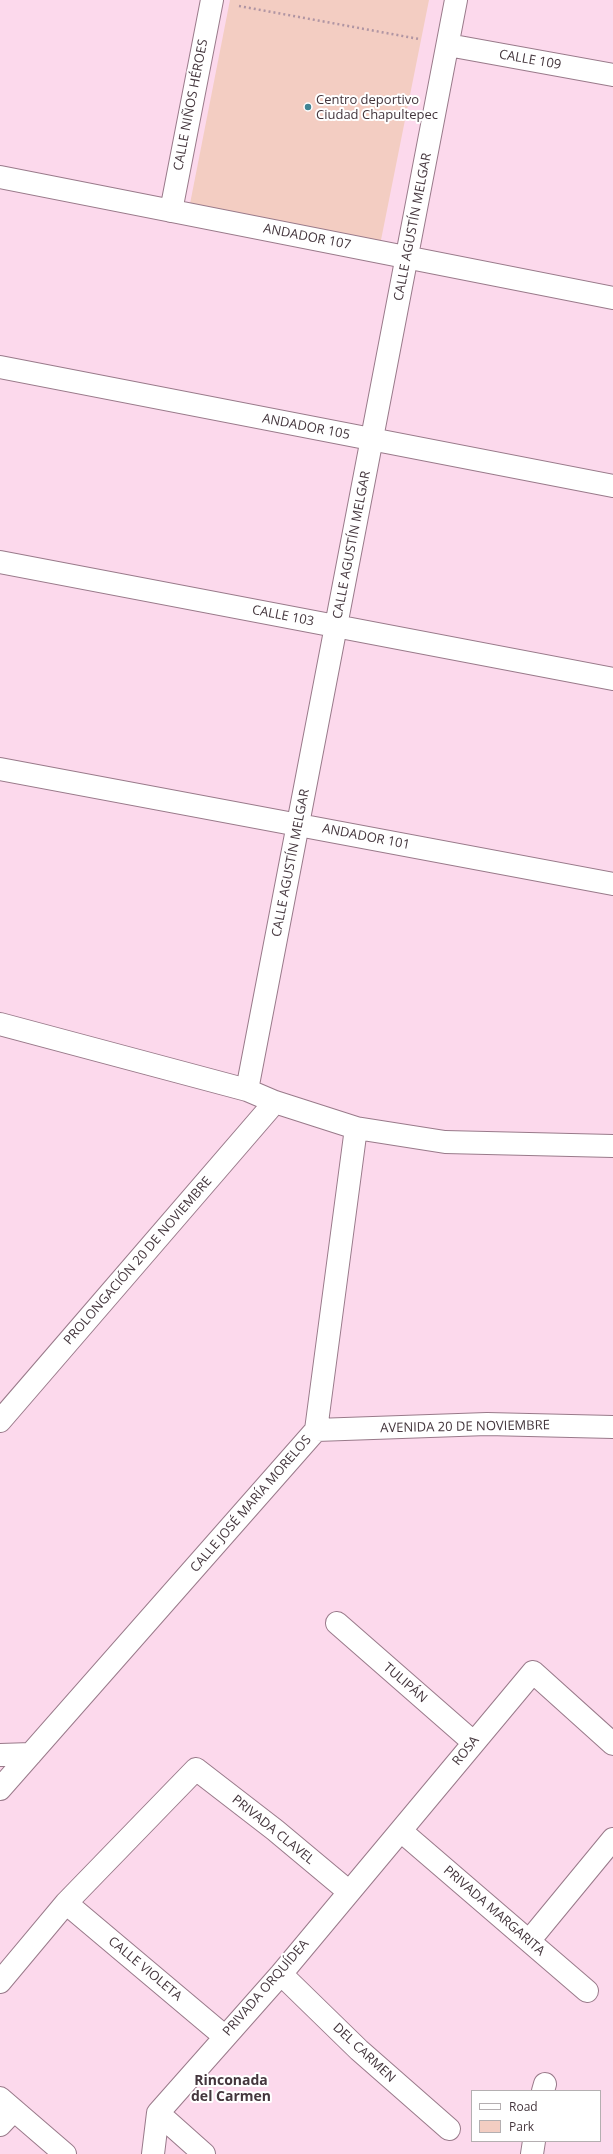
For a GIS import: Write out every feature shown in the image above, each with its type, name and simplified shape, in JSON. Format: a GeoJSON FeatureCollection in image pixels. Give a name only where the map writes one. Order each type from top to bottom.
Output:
{"type":"FeatureCollection","features":[{"type":"Feature","properties":{"kind":"street","name":"CALLE NIÑOS HÉROES"},"geometry":{"type":"LineString","coordinates":[[171,211],[211,0]]}},
{"type":"Feature","properties":{"kind":"street","name":"CALLE AGUSTÍN MELGAR"},"geometry":{"type":"LineString","coordinates":[[247,1090],[456,0]]}},
{"type":"Feature","properties":{"kind":"street","name":"CALLE 109"},"geometry":{"type":"LineString","coordinates":[[448,45],[613,75]]}},
{"type":"Feature","properties":{"kind":"street","name":"ANDADOR 107"},"geometry":{"type":"LineString","coordinates":[[0,177],[407,256],[613,298]]}},
{"type":"Feature","properties":{"kind":"street","name":"ANDADOR 105"},"geometry":{"type":"LineString","coordinates":[[0,367],[613,486]]}},
{"type":"Feature","properties":{"kind":"street","name":"CALLE 103"},"geometry":{"type":"LineString","coordinates":[[0,562],[613,679]]}},
{"type":"Feature","properties":{"kind":"street","name":"ANDADOR 101"},"geometry":{"type":"LineString","coordinates":[[0,769],[613,884]]}},
{"type":"Feature","properties":{"kind":"street"},"geometry":{"type":"LineString","coordinates":[[0,1024],[247,1090],[275,1102],[356,1128],[445,1142],[613,1146]]}},
{"type":"Feature","properties":{"kind":"street","name":"PROLONGACIÓN 20 DE NOVIEMBRE"},"geometry":{"type":"LineString","coordinates":[[0,1421],[275,1102]]}},
{"type":"Feature","properties":{"kind":"street","name":"CALLE JOSÉ MARÍA MORELOS"},"geometry":{"type":"LineString","coordinates":[[0,1789],[316,1430],[356,1128]]}},
{"type":"Feature","properties":{"kind":"street","name":"AVENIDA 20 DE NOVIEMBRE"},"geometry":{"type":"LineString","coordinates":[[316,1430],[487,1424],[613,1427]]}},
{"type":"Feature","properties":{"kind":"street","name":"TULIPÁN"},"geometry":{"type":"LineString","coordinates":[[337,1623],[473,1742]]}},
{"type":"Feature","properties":{"kind":"street","name":"ROSA"},"geometry":{"type":"LineString","coordinates":[[401,1831],[473,1742],[533,1672],[613,1744]]}},
{"type":"Feature","properties":{"kind":"street"},"geometry":{"type":"LineString","coordinates":[[0,1755],[31,1754]]}},
{"type":"Feature","properties":{"kind":"street","name":"PRIVADA CLAVEL"},"geometry":{"type":"LineString","coordinates":[[66,1903],[196,1769],[275,1830],[348,1891]]}},
{"type":"Feature","properties":{"kind":"street","name":"PRIVADA ORQUÍDEA"},"geometry":{"type":"LineString","coordinates":[[158,2113],[224,2036],[281,1974],[348,1891],[401,1831]]}},
{"type":"Feature","properties":{"kind":"street","name":"PRIVADA MARGARITA"},"geometry":{"type":"LineString","coordinates":[[401,1831],[587,1991]]}},
{"type":"Feature","properties":{"kind":"street"},"geometry":{"type":"LineString","coordinates":[[529,1941],[613,1839]]}},
{"type":"Feature","properties":{"kind":"street"},"geometry":{"type":"LineString","coordinates":[[0,1982],[66,1903]]}},
{"type":"Feature","properties":{"kind":"street","name":"CALLE VIOLETA"},"geometry":{"type":"LineString","coordinates":[[66,1903],[224,2036]]}},
{"type":"Feature","properties":{"kind":"street","name":"DEL CARMEN"},"geometry":{"type":"LineString","coordinates":[[281,1974],[360,2050],[449,2129]]}},
{"type":"Feature","properties":{"kind":"street"},"geometry":{"type":"LineString","coordinates":[[5,2111],[65,2154]]}},
{"type":"Feature","properties":{"kind":"street"},"geometry":{"type":"LineString","coordinates":[[154,2154],[158,2113]]}},
{"type":"Feature","properties":{"kind":"street"},"geometry":{"type":"LineString","coordinates":[[158,2113],[204,2154]]}},
{"type":"Feature","properties":{"kind":"street"},"geometry":{"type":"LineString","coordinates":[[532,2154],[534,2142]]}},
{"type":"Feature","properties":{"kind":"path"},"geometry":{"type":"LineString","coordinates":[[211,0],[448,45]]}},
{"type":"Feature","properties":{"kind":"green space","name":"Centro deportivo Ciudad Chapultepec"},"geometry":{"type":"Polygon","coordinates":[[[230,0],[429,0],[379,250],[188,214],[230,0]]]}},
{"type":"Feature","properties":{"kind":"place","name":"Centro deportivo Ciudad Chapultepec"},"geometry":{"type":"Point","coordinates":[308,107]}},
{"type":"Feature","properties":{"kind":"district","name":"Rinconada del Carmen"},"geometry":{"type":"Point","coordinates":[231,2090]}}]}
